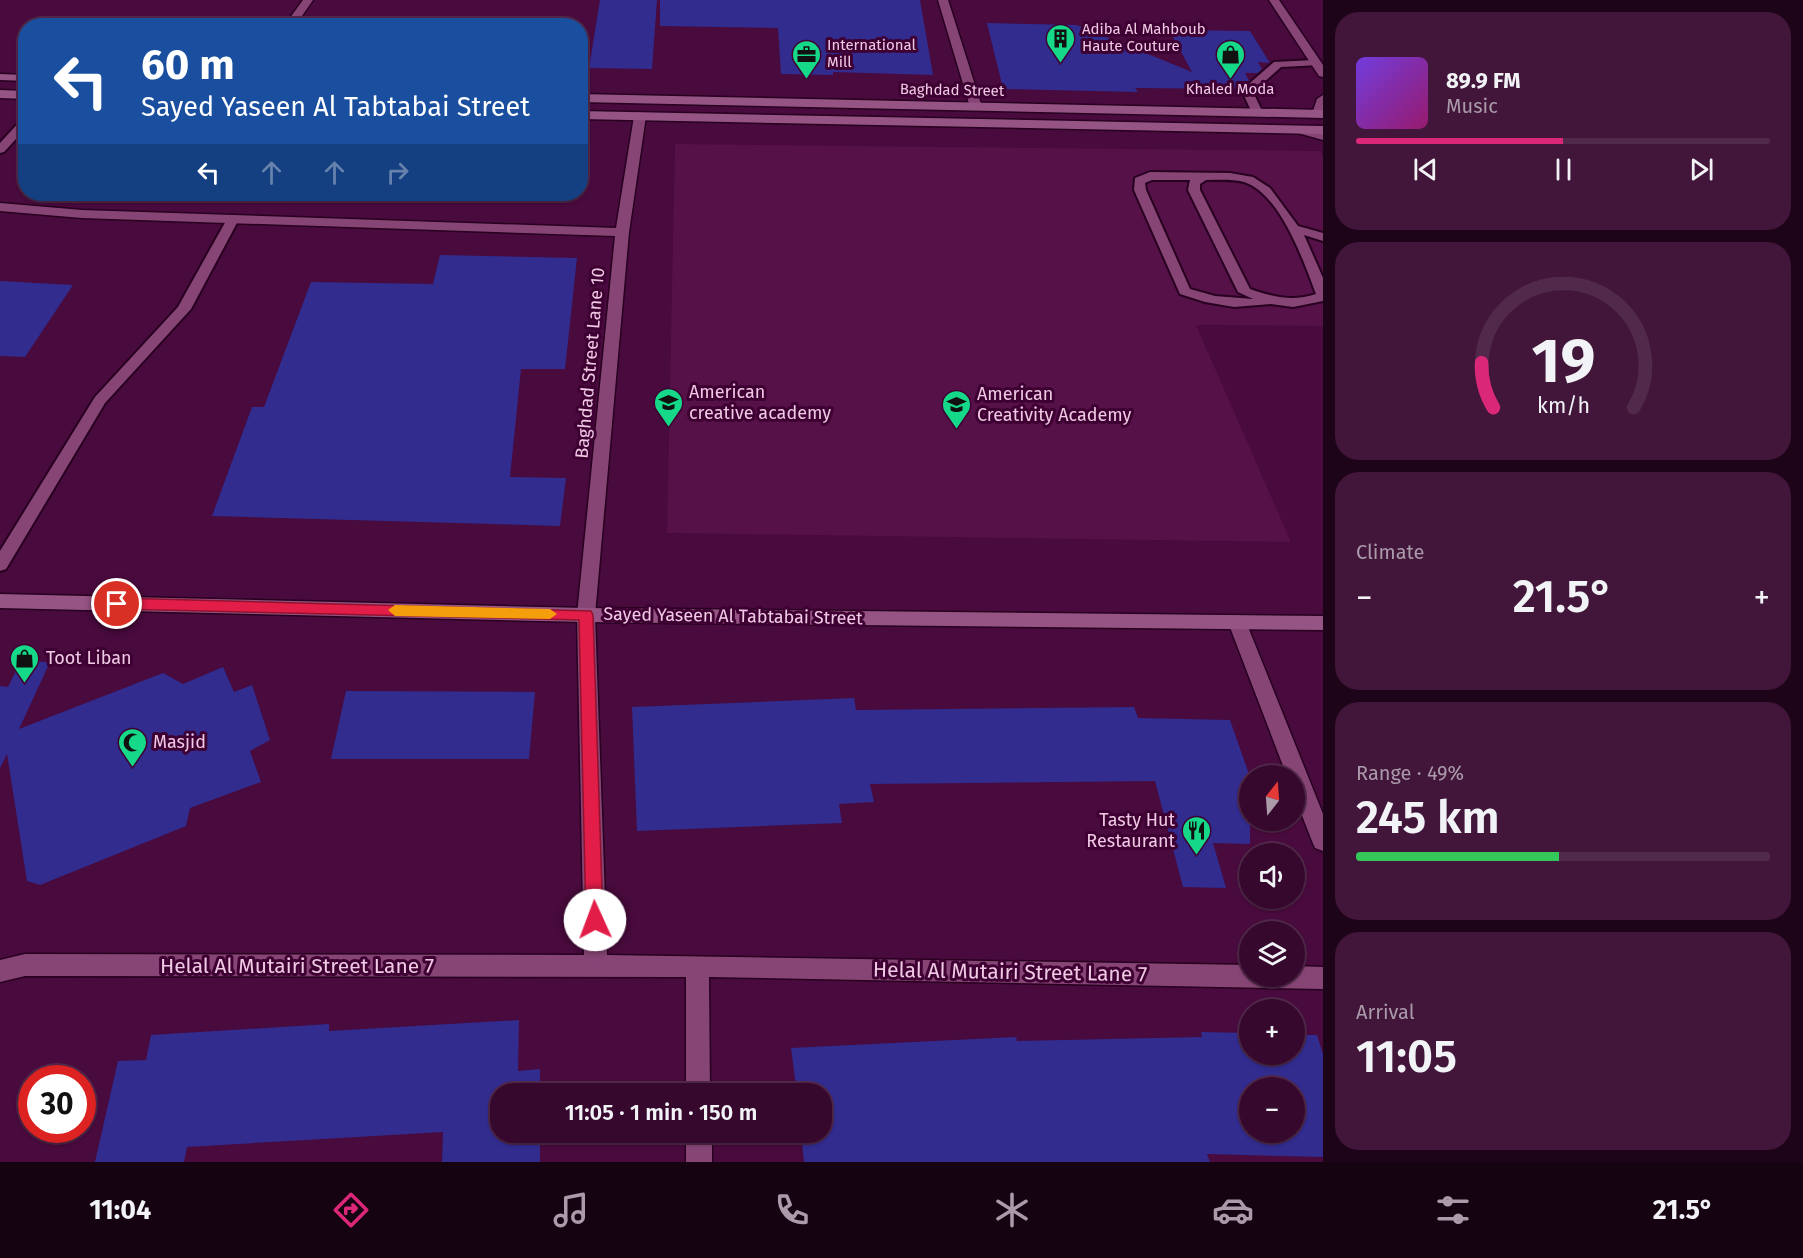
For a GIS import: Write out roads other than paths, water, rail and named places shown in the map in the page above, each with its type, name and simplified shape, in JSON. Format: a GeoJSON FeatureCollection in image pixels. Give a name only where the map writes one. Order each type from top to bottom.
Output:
{"type":"FeatureCollection","features":[{"type":"Feature","properties":{"kind":"main road"},"geometry":{"type":"LineString","coordinates":[[0,77],[18,78]]}},
{"type":"Feature","properties":{"kind":"main road"},"geometry":{"type":"LineString","coordinates":[[0,94],[18,95]]}},
{"type":"Feature","properties":{"kind":"main road","name":"Baghdad Street"},"geometry":{"type":"LineString","coordinates":[[588,98],[1320,114]]}},
{"type":"Feature","properties":{"kind":"main road","name":"Baghdad Street"},"geometry":{"type":"LineString","coordinates":[[588,115],[1323,130]]}},
{"type":"Feature","properties":{"kind":"main road","name":"Sayed Yaseen Al Tabtabai Street"},"geometry":{"type":"LineString","coordinates":[[0,601],[586,615],[1323,622]]}},
{"type":"Feature","properties":{"kind":"street"},"geometry":{"type":"LineString","coordinates":[[295,18],[308,0]]}},
{"type":"Feature","properties":{"kind":"street"},"geometry":{"type":"LineString","coordinates":[[943,0],[976,106]]}},
{"type":"Feature","properties":{"kind":"street"},"geometry":{"type":"LineString","coordinates":[[1274,0],[1323,74]]}},
{"type":"Feature","properties":{"kind":"street"},"geometry":{"type":"LineString","coordinates":[[1320,114],[1323,99]]}},
{"type":"Feature","properties":{"kind":"street","name":"Baghdad Street Lane 10"},"geometry":{"type":"LineString","coordinates":[[586,615],[622,232],[640,116]]}},
{"type":"Feature","properties":{"kind":"street"},"geometry":{"type":"LineString","coordinates":[[1302,130],[1323,136]]}},
{"type":"Feature","properties":{"kind":"street"},"geometry":{"type":"LineString","coordinates":[[0,207],[82,214],[622,232]]}},
{"type":"Feature","properties":{"kind":"street"},"geometry":{"type":"LineString","coordinates":[[586,615],[596,967]]}},
{"type":"Feature","properties":{"kind":"street"},"geometry":{"type":"LineString","coordinates":[[1237,622],[1323,841]]}},
{"type":"Feature","properties":{"kind":"street","name":"Helal Al Mutairi Street Lane 7"},"geometry":{"type":"LineString","coordinates":[[0,971],[26,965],[697,966],[1323,978]]}},
{"type":"Feature","properties":{"kind":"street"},"geometry":{"type":"LineString","coordinates":[[697,966],[698,1083]]}},
{"type":"Feature","properties":{"kind":"street"},"geometry":{"type":"LineString","coordinates":[[699,1143],[699,1162]]}},
{"type":"Feature","properties":{"kind":"lane"},"geometry":{"type":"LineString","coordinates":[[1257,113],[1247,91],[1278,64],[1316,63]]}},
{"type":"Feature","properties":{"kind":"lane"},"geometry":{"type":"LineString","coordinates":[[0,150],[18,130]]}},
{"type":"Feature","properties":{"kind":"lane"},"geometry":{"type":"LineString","coordinates":[[1150,176],[1234,177],[1253,181],[1268,192],[1293,228],[1317,262],[1323,296],[1303,304],[1276,302],[1241,305],[1207,301],[1185,291],[1140,190],[1139,181],[1150,176]]}},
{"type":"Feature","properties":{"kind":"lane"},"geometry":{"type":"LineString","coordinates":[[1204,177],[1194,183],[1194,190],[1245,292],[1276,302]]}},
{"type":"Feature","properties":{"kind":"lane"},"geometry":{"type":"LineString","coordinates":[[0,565],[100,400],[184,309],[233,219]]}},
{"type":"Feature","properties":{"kind":"lane"},"geometry":{"type":"LineString","coordinates":[[1293,228],[1323,237]]}},
{"type":"Feature","properties":{"kind":"place","name":"Adiba Al Mahboub Haute Couture"},"geometry":{"type":"Point","coordinates":[1061,64]}},
{"type":"Feature","properties":{"kind":"place","name":"International Mill"},"geometry":{"type":"Point","coordinates":[806,80]}},
{"type":"Feature","properties":{"kind":"place","name":"Khaled Moda"},"geometry":{"type":"Point","coordinates":[1230,80]}},
{"type":"Feature","properties":{"kind":"place","name":"American creative academy"},"geometry":{"type":"Point","coordinates":[668,428]}},
{"type":"Feature","properties":{"kind":"place","name":"American Creativity Academy"},"geometry":{"type":"Point","coordinates":[956,430]}},
{"type":"Feature","properties":{"kind":"place","name":"Toot Liban"},"geometry":{"type":"Point","coordinates":[25,684]}},
{"type":"Feature","properties":{"kind":"place","name":"Masjid"},"geometry":{"type":"Point","coordinates":[132,768]}},
{"type":"Feature","properties":{"kind":"place","name":"Tasty Hut Restaurant"},"geometry":{"type":"Point","coordinates":[1196,856]}}]}
